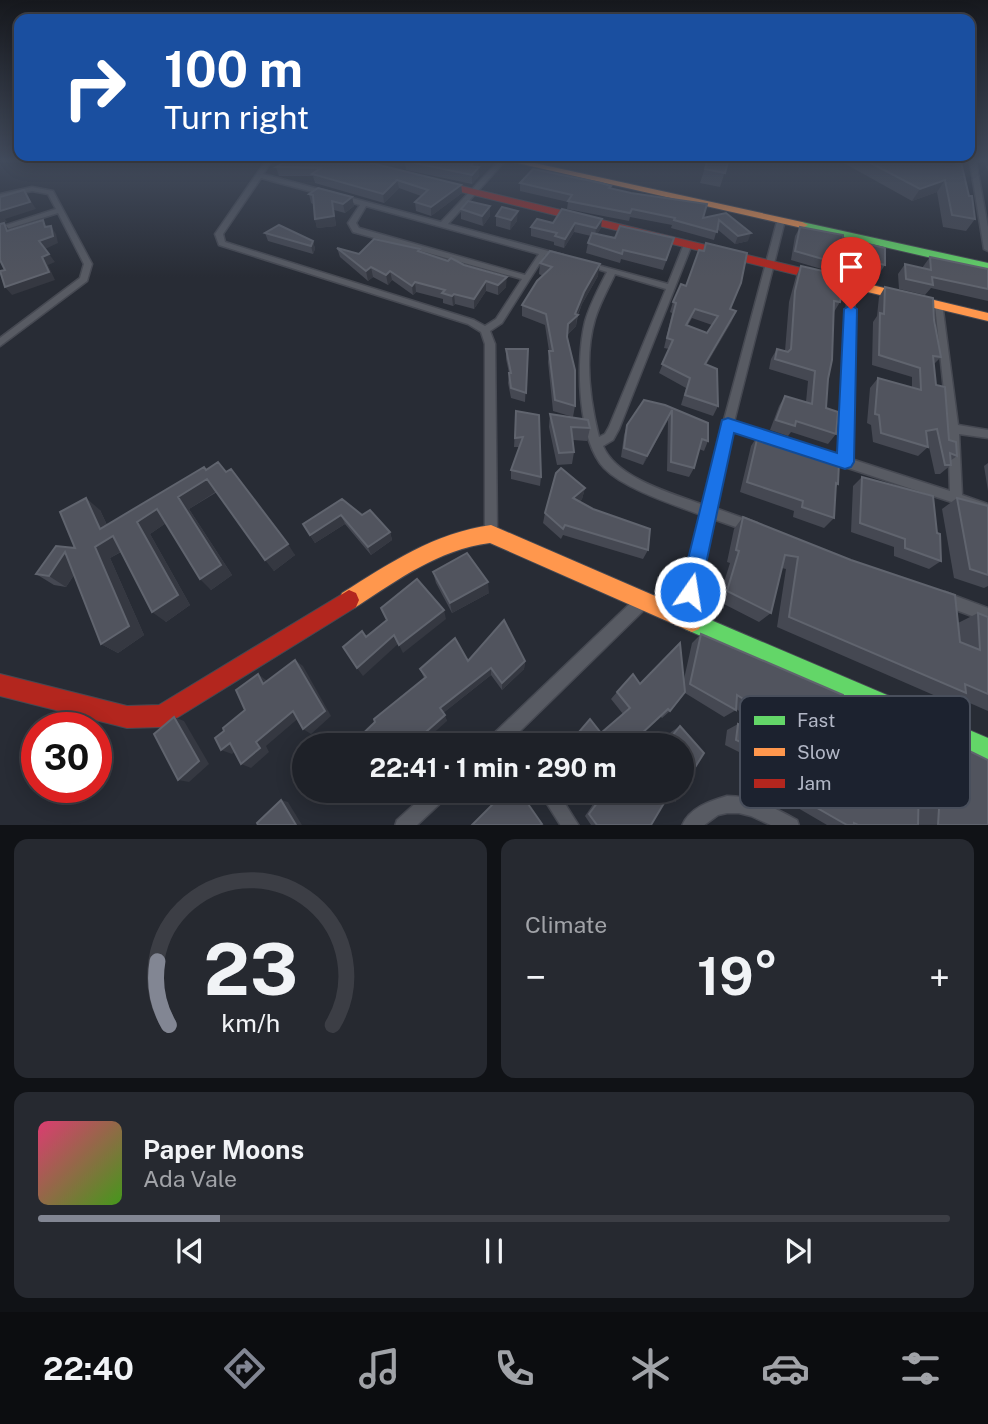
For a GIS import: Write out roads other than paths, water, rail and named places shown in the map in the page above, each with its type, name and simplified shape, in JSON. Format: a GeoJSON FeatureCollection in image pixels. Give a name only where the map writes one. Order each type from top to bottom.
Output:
{"type":"FeatureCollection","features":[{"type":"Feature","properties":{"kind":"street"},"geometry":{"type":"LineString","coordinates":[[0,344],[84,279],[87,273],[88,264],[56,200]]}},
{"type":"Feature","properties":{"kind":"street"},"geometry":{"type":"LineString","coordinates":[[242,200],[219,234],[222,243],[471,322],[485,330],[490,344],[491,534]]}},
{"type":"Feature","properties":{"kind":"street"},"geometry":{"type":"LineString","coordinates":[[351,200],[566,259]]}},
{"type":"Feature","properties":{"kind":"street"},"geometry":{"type":"LineString","coordinates":[[443,225],[465,200]]}},
{"type":"Feature","properties":{"kind":"street"},"geometry":{"type":"LineString","coordinates":[[508,200],[988,317]]}},
{"type":"Feature","properties":{"kind":"street"},"geometry":{"type":"LineString","coordinates":[[693,200],[988,267]]}},
{"type":"Feature","properties":{"kind":"street"},"geometry":{"type":"LineString","coordinates":[[978,200],[988,248]]}},
{"type":"Feature","properties":{"kind":"street"},"geometry":{"type":"LineString","coordinates":[[364,204],[352,223],[356,230],[527,278]]}},
{"type":"Feature","properties":{"kind":"street"},"geometry":{"type":"LineString","coordinates":[[978,204],[988,206]]}},
{"type":"Feature","properties":{"kind":"street"},"geometry":{"type":"LineString","coordinates":[[0,229],[61,210]]}},
{"type":"Feature","properties":{"kind":"street"},"geometry":{"type":"LineString","coordinates":[[684,619],[728,424],[781,220]]}},
{"type":"Feature","properties":{"kind":"street"},"geometry":{"type":"LineString","coordinates":[[597,444],[609,437],[614,429],[688,244]]}},
{"type":"Feature","properties":{"kind":"street"},"geometry":{"type":"LineString","coordinates":[[485,330],[499,321],[542,253]]}},
{"type":"Feature","properties":{"kind":"street"},"geometry":{"type":"LineString","coordinates":[[577,262],[670,287]]}},
{"type":"Feature","properties":{"kind":"street"},"geometry":{"type":"LineString","coordinates":[[612,271],[589,324],[586,353],[587,394],[600,456],[611,467],[653,490],[772,534]]}},
{"type":"Feature","properties":{"kind":"street"},"geometry":{"type":"LineString","coordinates":[[845,462],[852,284]]}},
{"type":"Feature","properties":{"kind":"street"},"geometry":{"type":"LineString","coordinates":[[939,305],[953,429],[956,498]]}},
{"type":"Feature","properties":{"kind":"street"},"geometry":{"type":"LineString","coordinates":[[728,424],[988,509]]}},
{"type":"Feature","properties":{"kind":"street"},"geometry":{"type":"LineString","coordinates":[[953,429],[988,434]]}},
{"type":"Feature","properties":{"kind":"street"},"geometry":{"type":"LineString","coordinates":[[0,685],[127,717],[162,716],[436,546],[465,536],[491,534],[863,696]]}},
{"type":"Feature","properties":{"kind":"street"},"geometry":{"type":"LineString","coordinates":[[937,596],[988,615]]}},
{"type":"Feature","properties":{"kind":"street"},"geometry":{"type":"LineString","coordinates":[[517,733],[643,601]]}},
{"type":"Feature","properties":{"kind":"street"},"geometry":{"type":"LineString","coordinates":[[970,742],[988,750]]}},
{"type":"Feature","properties":{"kind":"street"},"geometry":{"type":"LineString","coordinates":[[403,825],[428,803]]}},
{"type":"Feature","properties":{"kind":"street"},"geometry":{"type":"LineString","coordinates":[[556,803],[572,825]]}},
{"type":"Feature","properties":{"kind":"street"},"geometry":{"type":"LineString","coordinates":[[690,825],[703,811],[728,803],[740,805]]}},
{"type":"Feature","properties":{"kind":"street"},"geometry":{"type":"LineString","coordinates":[[752,808],[791,825]]}}]}
